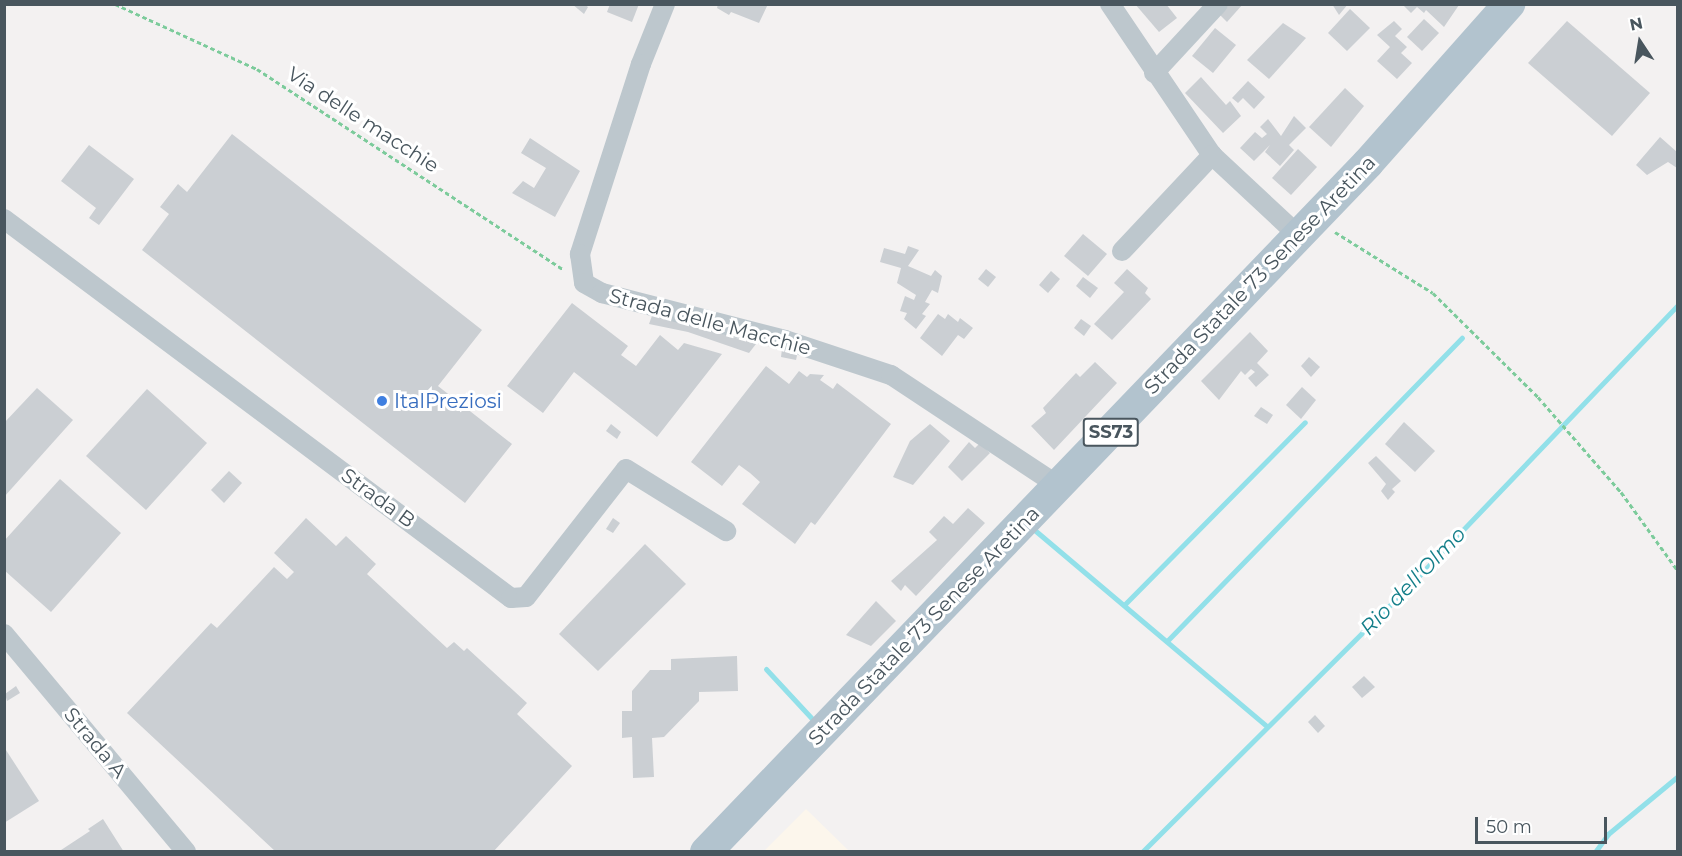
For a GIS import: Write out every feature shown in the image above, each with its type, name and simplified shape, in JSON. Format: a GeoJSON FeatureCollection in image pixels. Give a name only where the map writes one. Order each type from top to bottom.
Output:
{"type":"FeatureCollection","features":[{"type":"Feature","properties":{"kind":"main road","name":"Strada Statale 73 Senese Aretina"},"geometry":{"type":"LineString","coordinates":[[706,852],[827,715],[1059,486],[1306,228],[1509,4]]}},
{"type":"Feature","properties":{"kind":"street","name":"Strada delle Macchie"},"geometry":{"type":"LineString","coordinates":[[665,4],[641,64],[580,254],[584,283],[602,293],[785,340],[891,375],[1059,486]]}},
{"type":"Feature","properties":{"kind":"street"},"geometry":{"type":"LineString","coordinates":[[1110,4],[1154,73],[1212,155],[1306,228]]}},
{"type":"Feature","properties":{"kind":"street"},"geometry":{"type":"LineString","coordinates":[[1154,73],[1218,4]]}},
{"type":"Feature","properties":{"kind":"street"},"geometry":{"type":"LineString","coordinates":[[1122,251],[1212,155]]}},
{"type":"Feature","properties":{"kind":"street","name":"Strada B"},"geometry":{"type":"LineString","coordinates":[[5,220],[511,598],[526,597],[626,469],[726,531]]}},
{"type":"Feature","properties":{"kind":"street","name":"Strada A"},"geometry":{"type":"LineString","coordinates":[[4,634],[186,852]]}},
{"type":"Feature","properties":{"kind":"path","name":"Via delle macchie"},"geometry":{"type":"LineString","coordinates":[[114,4],[143,14],[257,69],[584,283]]}},
{"type":"Feature","properties":{"kind":"path"},"geometry":{"type":"LineString","coordinates":[[1306,228],[1433,292],[1567,430],[1621,492],[1677,571]]}},
{"type":"Feature","properties":{"kind":"shaded area"},"geometry":{"type":"Polygon","coordinates":[[[806,809],[849,851],[764,851],[806,809]]]}},
{"type":"Feature","properties":{"kind":"building"},"geometry":{"type":"Polygon","coordinates":[[[572,4],[584,4],[588,7],[584,14],[572,4]]]}},
{"type":"Feature","properties":{"kind":"building"},"geometry":{"type":"Polygon","coordinates":[[[610,4],[639,4],[632,22],[607,12],[610,4]]]}},
{"type":"Feature","properties":{"kind":"building"},"geometry":{"type":"Polygon","coordinates":[[[718,4],[768,4],[759,23],[731,12],[729,15],[717,8],[718,4]]]}},
{"type":"Feature","properties":{"kind":"building"},"geometry":{"type":"Polygon","coordinates":[[[1135,4],[1166,4],[1177,18],[1159,32],[1135,4]]]}},
{"type":"Feature","properties":{"kind":"building"},"geometry":{"type":"Polygon","coordinates":[[[1228,4],[1243,4],[1227,22],[1219,14],[1228,4]]]}},
{"type":"Feature","properties":{"kind":"building"},"geometry":{"type":"Polygon","coordinates":[[[1332,4],[1348,4],[1339,15],[1332,4]]]}},
{"type":"Feature","properties":{"kind":"building"},"geometry":{"type":"Polygon","coordinates":[[[1402,4],[1459,5],[1444,27],[1426,10],[1424,13],[1417,7],[1411,13],[1402,4]]]}},
{"type":"Feature","properties":{"kind":"building"},"geometry":{"type":"Polygon","coordinates":[[[1350,9],[1370,28],[1347,51],[1328,33],[1350,9]]]}},
{"type":"Feature","properties":{"kind":"building"},"geometry":{"type":"Polygon","coordinates":[[[1424,19],[1439,33],[1422,51],[1407,37],[1424,19]]]}},
{"type":"Feature","properties":{"kind":"building"},"geometry":{"type":"Polygon","coordinates":[[[1394,21],[1402,29],[1395,36],[1407,47],[1401,53],[1412,63],[1397,79],[1377,61],[1390,47],[1377,35],[1394,21]]]}},
{"type":"Feature","properties":{"kind":"building"},"geometry":{"type":"Polygon","coordinates":[[[1567,21],[1650,93],[1612,136],[1528,63],[1567,21]]]}},
{"type":"Feature","properties":{"kind":"building"},"geometry":{"type":"Polygon","coordinates":[[[1283,23],[1306,38],[1269,79],[1247,60],[1283,23]]]}},
{"type":"Feature","properties":{"kind":"building"},"geometry":{"type":"Polygon","coordinates":[[[1215,28],[1236,45],[1213,73],[1192,56],[1215,28]]]}},
{"type":"Feature","properties":{"kind":"building"},"geometry":{"type":"Polygon","coordinates":[[[1201,77],[1226,105],[1230,101],[1241,116],[1223,133],[1185,93],[1201,77]]]}},
{"type":"Feature","properties":{"kind":"building"},"geometry":{"type":"Polygon","coordinates":[[[1248,81],[1265,97],[1254,109],[1243,98],[1238,103],[1232,98],[1248,81]]]}},
{"type":"Feature","properties":{"kind":"building"},"geometry":{"type":"Polygon","coordinates":[[[1345,88],[1364,106],[1331,147],[1309,127],[1345,88]]]}},
{"type":"Feature","properties":{"kind":"building"},"geometry":{"type":"Polygon","coordinates":[[[1294,116],[1306,128],[1289,145],[1294,150],[1280,166],[1265,152],[1270,145],[1254,161],[1240,148],[1255,132],[1262,138],[1267,134],[1260,127],[1268,119],[1281,136],[1294,116]]]}},
{"type":"Feature","properties":{"kind":"building"},"geometry":{"type":"Polygon","coordinates":[[[232,134],[482,330],[438,386],[512,444],[465,503],[142,250],[169,214],[160,207],[178,184],[187,192],[232,134]]]}},
{"type":"Feature","properties":{"kind":"building"},"geometry":{"type":"Polygon","coordinates":[[[1660,137],[1677,152],[1677,168],[1668,162],[1647,175],[1636,165],[1660,137]]]}},
{"type":"Feature","properties":{"kind":"building"},"geometry":{"type":"Polygon","coordinates":[[[530,138],[580,171],[555,217],[512,193],[523,181],[534,188],[546,168],[521,153],[530,138]]]}},
{"type":"Feature","properties":{"kind":"building"},"geometry":{"type":"Polygon","coordinates":[[[89,145],[134,179],[99,225],[89,218],[96,208],[61,181],[89,145]]]}},
{"type":"Feature","properties":{"kind":"building"},"geometry":{"type":"Polygon","coordinates":[[[1298,149],[1317,167],[1291,195],[1272,178],[1298,149]]]}},
{"type":"Feature","properties":{"kind":"building"},"geometry":{"type":"Polygon","coordinates":[[[1083,234],[1107,254],[1088,276],[1064,256],[1083,234]]]}},
{"type":"Feature","properties":{"kind":"building"},"geometry":{"type":"Polygon","coordinates":[[[908,246],[919,250],[908,266],[931,276],[935,270],[942,276],[938,293],[932,290],[925,302],[930,304],[922,314],[926,316],[916,329],[904,319],[907,313],[900,311],[905,296],[914,300],[916,295],[897,283],[901,268],[880,262],[884,248],[905,254],[908,246]]]}},
{"type":"Feature","properties":{"kind":"building"},"geometry":{"type":"Polygon","coordinates":[[[986,269],[996,277],[988,287],[978,279],[986,269]]]}},
{"type":"Feature","properties":{"kind":"building"},"geometry":{"type":"Polygon","coordinates":[[[1127,269],[1148,288],[1145,293],[1151,299],[1112,340],[1094,324],[1124,292],[1114,283],[1127,269]]]}},
{"type":"Feature","properties":{"kind":"building"},"geometry":{"type":"Polygon","coordinates":[[[1051,271],[1060,279],[1048,293],[1039,285],[1051,271]]]}},
{"type":"Feature","properties":{"kind":"building"},"geometry":{"type":"Polygon","coordinates":[[[1083,277],[1098,288],[1090,298],[1076,286],[1083,277]]]}},
{"type":"Feature","properties":{"kind":"building"},"geometry":{"type":"Polygon","coordinates":[[[572,303],[628,346],[621,355],[636,366],[660,335],[678,350],[684,343],[722,354],[657,437],[574,372],[543,413],[507,386],[572,303]]]}},
{"type":"Feature","properties":{"kind":"building"},"geometry":{"type":"Polygon","coordinates":[[[653,313],[756,344],[749,353],[688,332],[649,324],[653,313]]]}},
{"type":"Feature","properties":{"kind":"building"},"geometry":{"type":"Polygon","coordinates":[[[938,314],[945,319],[948,314],[958,322],[960,318],[973,328],[964,339],[958,335],[942,356],[920,338],[938,314]]]}},
{"type":"Feature","properties":{"kind":"building"},"geometry":{"type":"Polygon","coordinates":[[[1081,319],[1091,326],[1084,336],[1074,328],[1081,319]]]}},
{"type":"Feature","properties":{"kind":"building"},"geometry":{"type":"Polygon","coordinates":[[[1250,332],[1268,351],[1257,363],[1269,375],[1256,387],[1248,378],[1255,372],[1251,369],[1245,375],[1241,371],[1219,400],[1201,381],[1250,332]]]}},
{"type":"Feature","properties":{"kind":"building"},"geometry":{"type":"Polygon","coordinates":[[[782,349],[798,351],[796,360],[781,357],[782,349]]]}},
{"type":"Feature","properties":{"kind":"building"},"geometry":{"type":"Polygon","coordinates":[[[1309,357],[1320,367],[1311,377],[1301,366],[1309,357]]]}},
{"type":"Feature","properties":{"kind":"building"},"geometry":{"type":"Polygon","coordinates":[[[1095,362],[1117,383],[1054,450],[1031,426],[1046,413],[1043,408],[1076,373],[1080,377],[1095,362]]]}},
{"type":"Feature","properties":{"kind":"building"},"geometry":{"type":"Polygon","coordinates":[[[766,366],[789,384],[799,371],[807,377],[810,374],[824,375],[820,380],[833,389],[837,383],[891,424],[815,525],[811,522],[795,544],[742,504],[760,482],[750,473],[739,465],[722,486],[691,462],[766,366]]]}},
{"type":"Feature","properties":{"kind":"building"},"geometry":{"type":"Polygon","coordinates":[[[1302,387],[1316,400],[1301,419],[1286,405],[1302,387]]]}},
{"type":"Feature","properties":{"kind":"building"},"geometry":{"type":"Polygon","coordinates":[[[37,388],[73,420],[4,497],[4,423],[37,388]]]}},
{"type":"Feature","properties":{"kind":"building"},"geometry":{"type":"Polygon","coordinates":[[[147,389],[207,443],[146,510],[86,456],[147,389]]]}},
{"type":"Feature","properties":{"kind":"building"},"geometry":{"type":"Polygon","coordinates":[[[1261,407],[1273,415],[1267,424],[1254,416],[1261,407]]]}},
{"type":"Feature","properties":{"kind":"building"},"geometry":{"type":"Polygon","coordinates":[[[1404,422],[1435,451],[1415,472],[1385,444],[1404,422]]]}},
{"type":"Feature","properties":{"kind":"building"},"geometry":{"type":"Polygon","coordinates":[[[611,424],[621,432],[617,439],[606,431],[611,424]]]}},
{"type":"Feature","properties":{"kind":"building"},"geometry":{"type":"Polygon","coordinates":[[[930,424],[950,441],[913,485],[893,477],[910,441],[930,424]]]}},
{"type":"Feature","properties":{"kind":"building"},"geometry":{"type":"Polygon","coordinates":[[[969,442],[975,448],[980,443],[990,453],[962,481],[948,467],[969,442]]]}},
{"type":"Feature","properties":{"kind":"building"},"geometry":{"type":"Polygon","coordinates":[[[1376,456],[1401,481],[1392,489],[1395,492],[1388,500],[1381,491],[1386,484],[1368,463],[1376,456]]]}},
{"type":"Feature","properties":{"kind":"building"},"geometry":{"type":"Polygon","coordinates":[[[229,471],[242,483],[224,503],[211,490],[229,471]]]}},
{"type":"Feature","properties":{"kind":"building"},"geometry":{"type":"Polygon","coordinates":[[[60,479],[121,533],[51,612],[4,570],[4,541],[60,479]]]}},
{"type":"Feature","properties":{"kind":"building"},"geometry":{"type":"Polygon","coordinates":[[[968,508],[985,523],[916,596],[905,585],[901,591],[891,581],[937,540],[929,532],[944,516],[953,524],[968,508]]]}},
{"type":"Feature","properties":{"kind":"building"},"geometry":{"type":"Polygon","coordinates":[[[306,518],[336,546],[346,536],[376,564],[367,574],[447,648],[454,642],[464,651],[467,648],[527,703],[517,714],[572,766],[493,852],[276,852],[127,713],[211,623],[217,628],[274,567],[287,579],[294,572],[274,553],[306,518]]]}},
{"type":"Feature","properties":{"kind":"building"},"geometry":{"type":"Polygon","coordinates":[[[613,518],[620,523],[613,533],[606,529],[613,518]]]}},
{"type":"Feature","properties":{"kind":"building"},"geometry":{"type":"Polygon","coordinates":[[[645,544],[686,584],[598,671],[559,634],[645,544]]]}},
{"type":"Feature","properties":{"kind":"building"},"geometry":{"type":"Polygon","coordinates":[[[876,601],[896,621],[871,646],[846,635],[876,601]]]}},
{"type":"Feature","properties":{"kind":"building"},"geometry":{"type":"Polygon","coordinates":[[[737,656],[738,691],[699,692],[699,701],[664,737],[652,738],[654,777],[633,778],[632,737],[622,738],[622,711],[632,711],[632,691],[650,670],[671,670],[671,659],[737,656]]]}},
{"type":"Feature","properties":{"kind":"building"},"geometry":{"type":"Polygon","coordinates":[[[1364,676],[1375,687],[1362,698],[1352,687],[1364,676]]]}},
{"type":"Feature","properties":{"kind":"building"},"geometry":{"type":"Polygon","coordinates":[[[16,686],[20,693],[7,701],[5,694],[16,686]]]}},
{"type":"Feature","properties":{"kind":"building"},"geometry":{"type":"Polygon","coordinates":[[[1315,715],[1325,726],[1318,733],[1308,722],[1315,715]]]}},
{"type":"Feature","properties":{"kind":"building"},"geometry":{"type":"Polygon","coordinates":[[[4,747],[39,801],[4,823],[4,747]]]}},
{"type":"Feature","properties":{"kind":"building"},"geometry":{"type":"Polygon","coordinates":[[[103,819],[124,852],[58,852],[90,831],[88,829],[103,819]]]}},
{"type":"Feature","properties":{"kind":"waterway","name":"Rio dell'Olmo"},"geometry":{"type":"LineString","coordinates":[[1142,852],[1413,582],[1678,305]]}},
{"type":"Feature","properties":{"kind":"waterway"},"geometry":{"type":"LineString","coordinates":[[1167,641],[1462,338]]}},
{"type":"Feature","properties":{"kind":"waterway"},"geometry":{"type":"LineString","coordinates":[[1124,605],[1305,422]]}},
{"type":"Feature","properties":{"kind":"waterway"},"geometry":{"type":"LineString","coordinates":[[1031,527],[1265,725]]}},
{"type":"Feature","properties":{"kind":"waterway"},"geometry":{"type":"LineString","coordinates":[[766,669],[816,723]]}},
{"type":"Feature","properties":{"kind":"waterway"},"geometry":{"type":"LineString","coordinates":[[1595,852],[1608,834],[1678,776]]}},
{"type":"Feature","properties":{"kind":"place","name":"ItalPreziosi"},"geometry":{"type":"Point","coordinates":[382,401]}}]}
